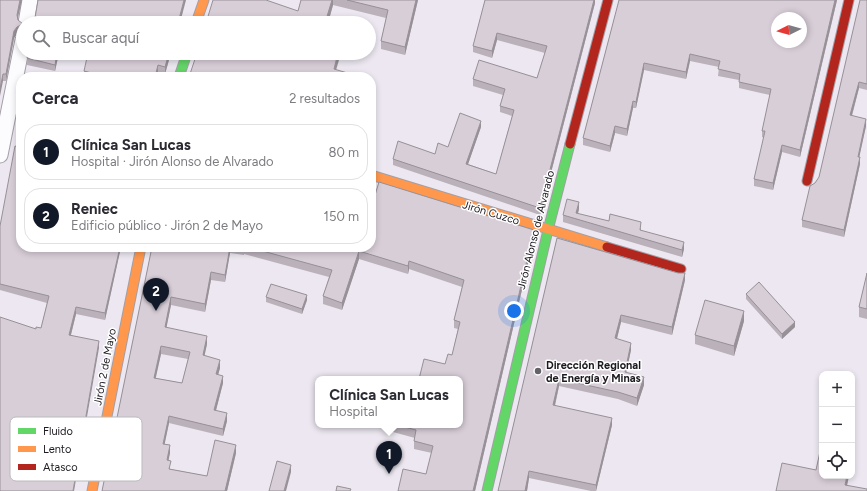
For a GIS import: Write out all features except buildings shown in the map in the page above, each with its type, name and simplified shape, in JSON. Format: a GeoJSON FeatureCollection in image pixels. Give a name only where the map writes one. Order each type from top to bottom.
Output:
{"type":"FeatureCollection","features":[{"type":"Feature","properties":{"kind":"main road"},"geometry":{"type":"LineString","coordinates":[[198,16],[204,0]]}},
{"type":"Feature","properties":{"kind":"main road","name":"Jirón Alonso de Alvarado"},"geometry":{"type":"LineString","coordinates":[[487,491],[548,230],[608,0]]}},
{"type":"Feature","properties":{"kind":"main road"},"geometry":{"type":"LineString","coordinates":[[807,181],[849,0]]}},
{"type":"Feature","properties":{"kind":"main road"},"geometry":{"type":"LineString","coordinates":[[181,72],[185,60]]}},
{"type":"Feature","properties":{"kind":"main road","name":"Jirón Cuzco"},"geometry":{"type":"LineString","coordinates":[[376,178],[548,230],[681,268]]}},
{"type":"Feature","properties":{"kind":"main road","name":"Jirón 2 de Mayo"},"geometry":{"type":"LineString","coordinates":[[107,417],[140,252]]}},
{"type":"Feature","properties":{"kind":"main road","name":"Jirón 2 de Mayo"},"geometry":{"type":"LineString","coordinates":[[92,491],[94,481]]}},
{"type":"Feature","properties":{"kind":"street"},"geometry":{"type":"LineString","coordinates":[[27,16],[30,0]]}},
{"type":"Feature","properties":{"kind":"street"},"geometry":{"type":"LineString","coordinates":[[20,72],[21,60]]}},
{"type":"Feature","properties":{"kind":"street"},"geometry":{"type":"LineString","coordinates":[[0,155],[16,89]]}},
{"type":"Feature","properties":{"kind":"traffic: fast"},"geometry":{"type":"LineString","coordinates":[[181,72],[185,60]]}},
{"type":"Feature","properties":{"kind":"traffic: fast"},"geometry":{"type":"LineString","coordinates":[[487,491],[548,230],[570,144]]}},
{"type":"Feature","properties":{"kind":"traffic: slow"},"geometry":{"type":"LineString","coordinates":[[198,16],[204,0]]}},
{"type":"Feature","properties":{"kind":"traffic: slow"},"geometry":{"type":"LineString","coordinates":[[376,177],[607,247]]}},
{"type":"Feature","properties":{"kind":"traffic: slow"},"geometry":{"type":"LineString","coordinates":[[107,417],[140,252]]}},
{"type":"Feature","properties":{"kind":"traffic: slow"},"geometry":{"type":"LineString","coordinates":[[92,491],[94,481]]}},
{"type":"Feature","properties":{"kind":"traffic: jam"},"geometry":{"type":"LineString","coordinates":[[570,144],[608,0]]}},
{"type":"Feature","properties":{"kind":"traffic: jam"},"geometry":{"type":"LineString","coordinates":[[807,181],[849,0]]}},
{"type":"Feature","properties":{"kind":"traffic: jam"},"geometry":{"type":"LineString","coordinates":[[607,247],[681,269]]}},
{"type":"Feature","properties":{"kind":"place","name":"Reniec"},"geometry":{"type":"Point","coordinates":[156,311]}},
{"type":"Feature","properties":{"kind":"place","name":"Dirección Regional de Energía y Minas"},"geometry":{"type":"Point","coordinates":[538,371]}},
{"type":"Feature","properties":{"kind":"place","name":"Clínica San Lucas"},"geometry":{"type":"Point","coordinates":[389,474]}}]}
